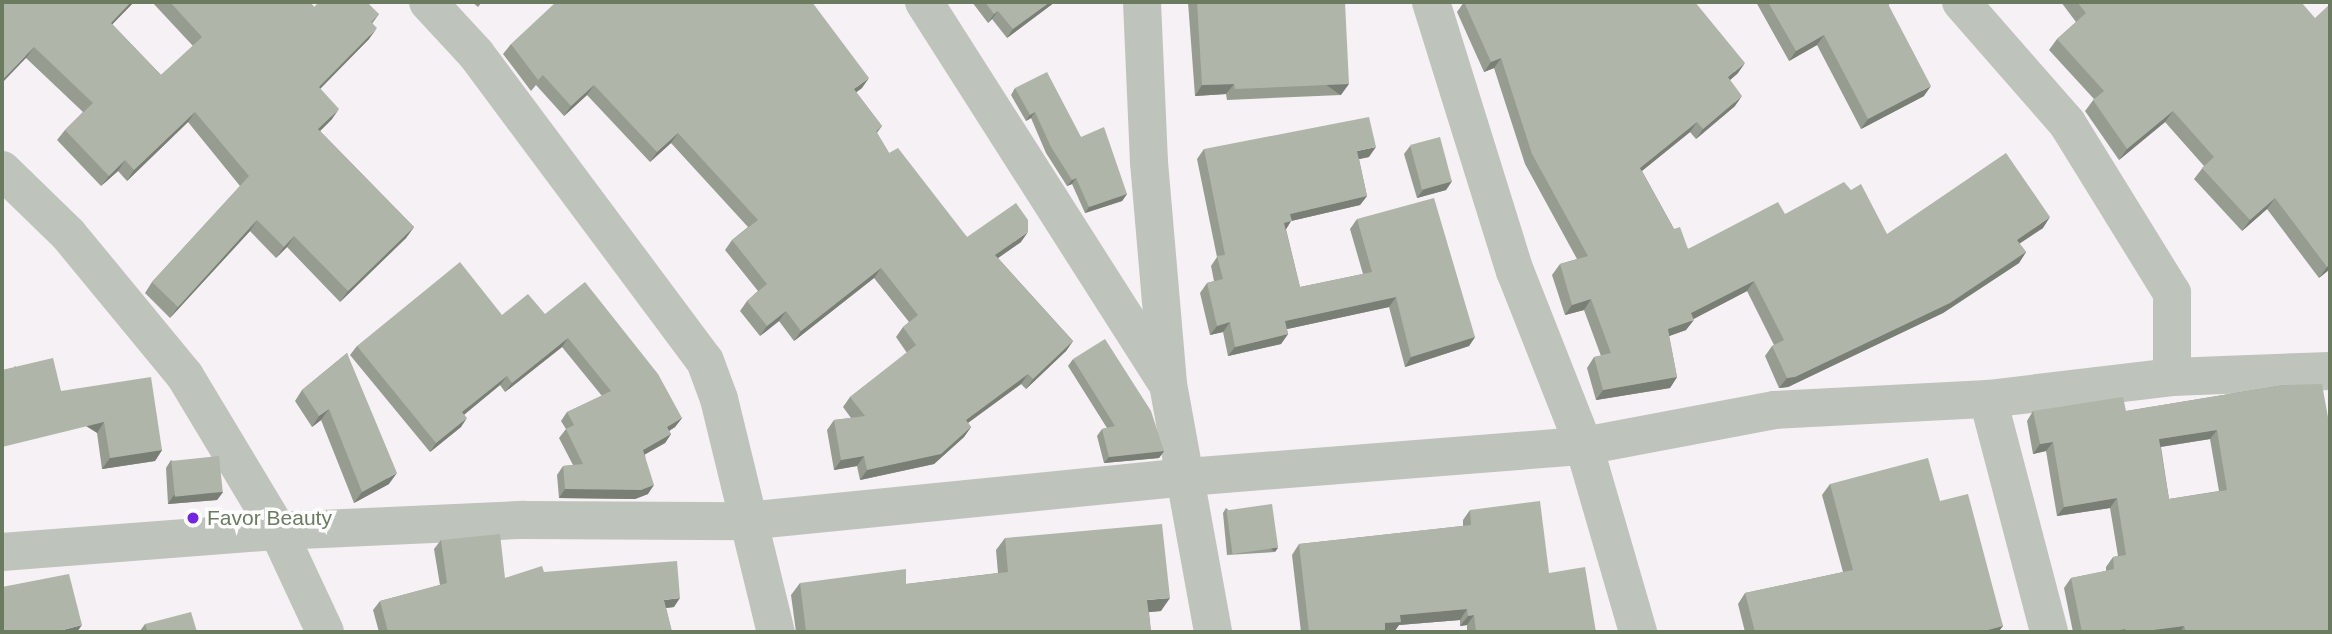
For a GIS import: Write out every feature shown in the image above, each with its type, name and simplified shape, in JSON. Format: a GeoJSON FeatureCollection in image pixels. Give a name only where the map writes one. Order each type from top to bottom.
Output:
{"type":"FeatureCollection","features":[{"type":"Feature","properties":{"kind":"street"},"geometry":{"type":"LineString","coordinates":[[428,2],[476,54],[705,360],[719,399],[746,521],[776,632]]}},
{"type":"Feature","properties":{"kind":"street"},"geometry":{"type":"LineString","coordinates":[[924,2],[1168,384]]}},
{"type":"Feature","properties":{"kind":"street"},"geometry":{"type":"LineString","coordinates":[[1142,2],[1149,162],[1168,384],[1213,632]]}},
{"type":"Feature","properties":{"kind":"street"},"geometry":{"type":"LineString","coordinates":[[1431,2],[1515,271],[1584,446],[1638,632]]}},
{"type":"Feature","properties":{"kind":"street"},"geometry":{"type":"LineString","coordinates":[[1961,2],[2067,123],[2172,293],[2172,377]]}},
{"type":"Feature","properties":{"kind":"street"},"geometry":{"type":"LineString","coordinates":[[2,170],[68,234],[185,376],[278,531],[325,632]]}},
{"type":"Feature","properties":{"kind":"street"},"geometry":{"type":"LineString","coordinates":[[2,552],[278,531],[524,520],[746,521],[1187,477],[1584,446],[1775,410],[1989,399],[2172,377],[2330,370]]}},
{"type":"Feature","properties":{"kind":"street"},"geometry":{"type":"LineString","coordinates":[[1989,399],[2049,632]]}},
{"type":"Feature","properties":{"kind":"building"},"geometry":{"type":"Polygon","coordinates":[[[2,2],[131,2],[111,23],[161,75],[202,37],[170,2],[310,2],[314,7],[319,2],[367,2],[379,14],[371,22],[377,28],[319,87],[339,109],[318,129],[414,227],[348,291],[294,236],[284,247],[257,220],[178,307],[152,282],[249,176],[195,112],[134,170],[125,160],[109,176],[65,130],[93,103],[34,47],[2,80],[2,2]]]}},
{"type":"Feature","properties":{"kind":"building"},"geometry":{"type":"Polygon","coordinates":[[[556,2],[812,2],[869,78],[854,89],[882,126],[876,131],[889,153],[898,148],[967,237],[1016,203],[1028,220],[1028,232],[995,255],[1073,341],[1033,379],[1028,374],[966,420],[971,427],[941,454],[867,470],[864,456],[841,460],[834,420],[865,416],[850,397],[916,345],[903,327],[918,315],[881,268],[801,331],[786,311],[767,326],[747,301],[767,284],[732,240],[758,220],[678,133],[657,152],[594,85],[571,106],[543,75],[538,80],[511,44],[556,2]]]}},
{"type":"Feature","properties":{"kind":"building"},"geometry":{"type":"Polygon","coordinates":[[[985,2],[1050,2],[1013,29],[998,11],[994,14],[985,2]]]}},
{"type":"Feature","properties":{"kind":"building"},"geometry":{"type":"Polygon","coordinates":[[[1197,2],[1345,2],[1349,84],[1235,89],[1234,84],[1202,85],[1197,2]]]}},
{"type":"Feature","properties":{"kind":"building"},"geometry":{"type":"Polygon","coordinates":[[[1464,2],[1695,2],[1745,63],[1728,77],[1742,96],[1703,129],[1697,122],[1640,168],[1674,229],[1680,227],[1688,249],[1778,202],[1785,214],[1844,182],[1851,190],[1861,184],[1887,234],[2006,153],[2050,217],[2017,240],[2026,252],[1950,303],[1795,377],[1787,378],[1772,346],[1784,340],[1754,281],[1691,313],[1694,320],[1668,329],[1677,377],[1603,390],[1594,357],[1611,353],[1591,299],[1572,305],[1560,264],[1588,256],[1532,154],[1501,58],[1491,62],[1464,2]]]}},
{"type":"Feature","properties":{"kind":"building"},"geometry":{"type":"Polygon","coordinates":[[[1768,2],[1887,2],[1931,86],[1868,119],[1824,35],[1796,51],[1768,2]]]}},
{"type":"Feature","properties":{"kind":"building"},"geometry":{"type":"Polygon","coordinates":[[[2077,2],[2301,2],[2315,18],[2330,4],[2330,264],[2327,267],[2275,198],[2250,220],[2202,168],[2214,157],[2173,111],[2127,149],[2093,100],[2104,91],[2057,39],[2086,13],[2077,2]]]}},
{"type":"Feature","properties":{"kind":"building"},"geometry":{"type":"Polygon","coordinates":[[[1047,72],[1081,137],[1104,127],[1127,194],[1089,207],[1076,178],[1072,180],[1051,147],[1035,112],[1030,115],[1015,88],[1047,72]]]}},
{"type":"Feature","properties":{"kind":"building"},"geometry":{"type":"Polygon","coordinates":[[[1369,117],[1376,147],[1357,151],[1367,196],[1290,214],[1292,221],[1284,223],[1300,287],[1372,272],[1357,219],[1434,198],[1475,337],[1411,357],[1396,297],[1285,321],[1288,334],[1235,347],[1230,322],[1217,326],[1207,283],[1223,279],[1217,256],[1225,255],[1204,149],[1369,117]]]}},
{"type":"Feature","properties":{"kind":"building"},"geometry":{"type":"Polygon","coordinates":[[[1440,137],[1452,181],[1422,189],[1410,145],[1440,137]]]}},
{"type":"Feature","properties":{"kind":"building"},"geometry":{"type":"Polygon","coordinates":[[[460,262],[502,315],[528,294],[545,314],[585,282],[658,374],[682,418],[667,427],[671,434],[643,450],[654,485],[641,490],[565,489],[563,466],[583,464],[566,429],[574,425],[567,412],[611,391],[568,338],[512,383],[507,376],[462,412],[467,418],[436,443],[357,346],[460,262]]]}},
{"type":"Feature","properties":{"kind":"building"},"geometry":{"type":"Polygon","coordinates":[[[1105,339],[1151,411],[1164,451],[1109,457],[1102,429],[1115,426],[1073,359],[1105,339]]]}},
{"type":"Feature","properties":{"kind":"building"},"geometry":{"type":"Polygon","coordinates":[[[347,353],[397,473],[362,492],[329,409],[319,416],[302,390],[347,353]]]}},
{"type":"Feature","properties":{"kind":"building"},"geometry":{"type":"Polygon","coordinates":[[[53,358],[61,391],[151,377],[162,450],[110,458],[104,422],[2,447],[2,370],[53,358]]]}},
{"type":"Feature","properties":{"kind":"building"},"geometry":{"type":"Polygon","coordinates":[[[2322,384],[2330,423],[2330,632],[2186,632],[2184,626],[2137,632],[2126,632],[2125,629],[2082,632],[2071,578],[2114,569],[2113,557],[2126,555],[2117,498],[2064,507],[2053,442],[2040,444],[2033,411],[2123,397],[2126,411],[2284,385],[2322,384]],[[2217,430],[2159,439],[2169,499],[2227,490],[2217,430]]]}},
{"type":"Feature","properties":{"kind":"building"},"geometry":{"type":"Polygon","coordinates":[[[219,456],[223,492],[175,497],[171,461],[219,456]]]}},
{"type":"Feature","properties":{"kind":"building"},"geometry":{"type":"Polygon","coordinates":[[[1928,458],[1940,501],[1968,494],[2003,626],[1985,632],[1755,632],[1745,593],[1853,570],[1830,484],[1928,458]]]}},
{"type":"Feature","properties":{"kind":"building"},"geometry":{"type":"Polygon","coordinates":[[[1540,501],[1549,573],[1585,567],[1596,632],[1476,632],[1474,615],[1468,616],[1467,609],[1400,615],[1401,622],[1385,623],[1385,632],[1309,632],[1299,544],[1471,525],[1470,510],[1540,501]]]}},
{"type":"Feature","properties":{"kind":"building"},"geometry":{"type":"Polygon","coordinates":[[[1272,504],[1278,548],[1233,554],[1226,510],[1272,504]]]}},
{"type":"Feature","properties":{"kind":"building"},"geometry":{"type":"Polygon","coordinates":[[[1162,524],[1170,598],[1147,600],[1151,632],[806,632],[800,583],[906,569],[906,584],[1008,572],[1005,538],[1162,524]]]}},
{"type":"Feature","properties":{"kind":"building"},"geometry":{"type":"Polygon","coordinates":[[[500,534],[505,578],[542,566],[544,572],[677,561],[680,598],[664,600],[672,632],[388,632],[380,601],[447,583],[441,540],[500,534]]]}},
{"type":"Feature","properties":{"kind":"building"},"geometry":{"type":"Polygon","coordinates":[[[69,574],[82,625],[55,632],[2,632],[2,587],[69,574]]]}},
{"type":"Feature","properties":{"kind":"building"},"geometry":{"type":"Polygon","coordinates":[[[191,612],[197,632],[148,632],[145,624],[191,612]]]}},
{"type":"Feature","properties":{"kind":"place","name":"Favor Beauty"},"geometry":{"type":"Point","coordinates":[193,518]}}]}
